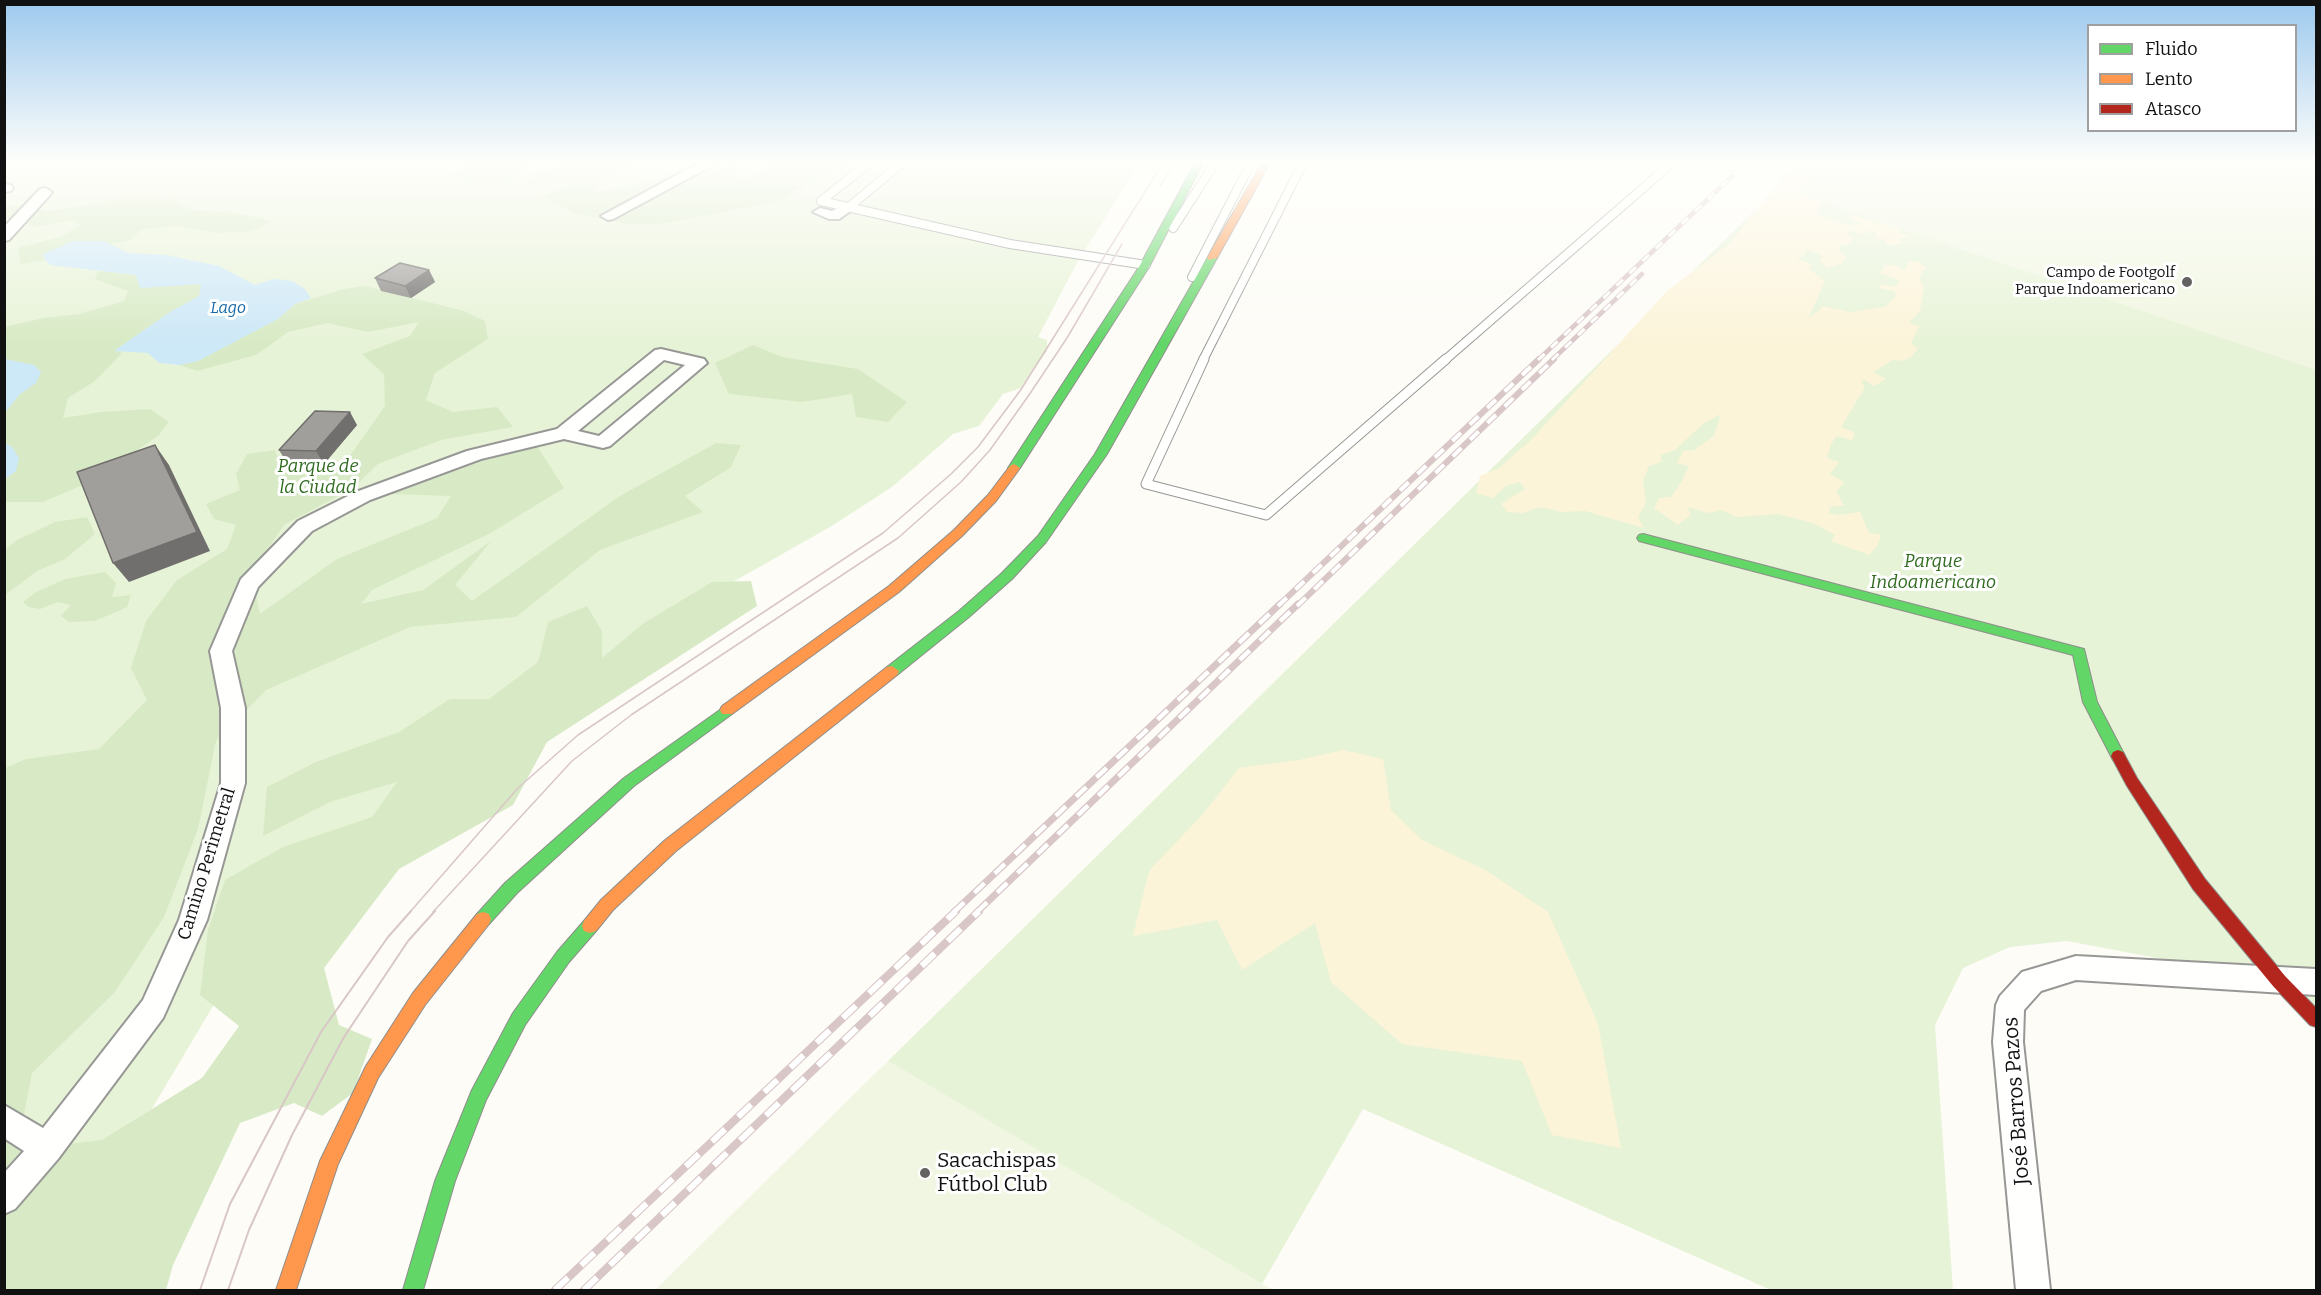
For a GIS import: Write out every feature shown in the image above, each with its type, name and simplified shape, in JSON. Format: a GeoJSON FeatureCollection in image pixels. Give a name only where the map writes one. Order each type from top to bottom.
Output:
{"type":"FeatureCollection","features":[{"type":"Feature","properties":{"kind":"main road"},"geometry":{"type":"LineString","coordinates":[[286,1290],[329,1161],[372,1072],[419,999],[470,933],[528,872],[629,782],[894,589],[958,533],[992,498],[1018,462],[1144,267],[1167,223]]}},
{"type":"Feature","properties":{"kind":"main road"},"geometry":{"type":"LineString","coordinates":[[413,1290],[445,1181],[478,1096],[519,1019],[563,957],[607,905],[669,846],[964,614],[1007,576],[1042,539],[1070,501],[1166,344],[1233,223]]}},
{"type":"Feature","properties":{"kind":"main road"},"geometry":{"type":"LineString","coordinates":[[1643,538],[2079,652],[2090,702],[2132,782],[2199,884],[2279,981]]}},
{"type":"Feature","properties":{"kind":"street"},"geometry":{"type":"LineString","coordinates":[[4,237],[16,223]]}},
{"type":"Feature","properties":{"kind":"street","name":"Camino Perimetral"},"geometry":{"type":"LineString","coordinates":[[4,1198],[47,1148],[153,1009],[193,920],[233,783],[232,708],[221,651],[249,584],[305,526],[363,496],[563,425],[659,356],[698,363],[603,442],[563,425]]}},
{"type":"Feature","properties":{"kind":"street","name":"José Barros Pazos"},"geometry":{"type":"LineString","coordinates":[[2033,1290],[2008,1042],[2010,1005],[2031,981],[2076,969],[2127,969],[2279,981],[2313,1004]]}},
{"type":"Feature","properties":{"kind":"street"},"geometry":{"type":"LineString","coordinates":[[4,1120],[47,1148]]}},
{"type":"Feature","properties":{"kind":"lane"},"geometry":{"type":"LineString","coordinates":[[921,223],[1010,244],[1144,267],[1176,223]]}},
{"type":"Feature","properties":{"kind":"lane"},"geometry":{"type":"LineString","coordinates":[[1166,344],[1198,262],[1219,223]]}},
{"type":"Feature","properties":{"kind":"lane"},"geometry":{"type":"LineString","coordinates":[[1273,223],[1193,381],[1146,484],[1266,515],[1602,223]]}},
{"type":"Feature","properties":{"kind":"green space","name":"Parque de la Ciudad"},"geometry":{"type":"Polygon","coordinates":[[[5,223],[1102,223],[1078,261],[1038,337],[1047,340],[1047,351],[1021,388],[1003,394],[979,426],[953,434],[892,487],[830,527],[731,583],[266,917],[147,1117],[5,1290],[5,223]]]}},
{"type":"Feature","properties":{"kind":"green space"},"geometry":{"type":"Polygon","coordinates":[[[26,223],[54,223],[37,227],[26,223]]]}},
{"type":"Feature","properties":{"kind":"green space"},"geometry":{"type":"Polygon","coordinates":[[[77,223],[268,223],[252,231],[219,233],[179,226],[143,229],[129,240],[110,244],[104,241],[44,258],[46,260],[21,264],[18,248],[63,236],[80,225],[77,223]]]}},
{"type":"Feature","properties":{"kind":"green space"},"geometry":{"type":"Polygon","coordinates":[[[621,223],[664,223],[661,224],[621,223]]]}},
{"type":"Feature","properties":{"kind":"green space","name":"Parque Indoamericano"},"geometry":{"type":"Polygon","coordinates":[[[1741,223],[2316,223],[2316,1010],[2304,1006],[2279,981],[2067,941],[2010,947],[1963,968],[1935,1025],[1953,1290],[1771,1290],[1363,1109],[1262,1284],[888,1061],[1741,223]]]}},
{"type":"Feature","properties":{"kind":"green space"},"geometry":{"type":"Polygon","coordinates":[[[1885,223],[2316,223],[2316,370],[1885,223]]]}},
{"type":"Feature","properties":{"kind":"green space"},"geometry":{"type":"Polygon","coordinates":[[[98,271],[137,275],[141,288],[201,284],[199,296],[170,312],[115,350],[122,353],[95,381],[68,398],[63,418],[101,412],[150,409],[169,422],[158,436],[92,481],[43,502],[5,502],[5,479],[16,471],[12,447],[5,443],[5,413],[19,395],[36,383],[34,365],[5,359],[4,327],[43,318],[80,314],[124,301],[128,291],[95,279],[98,271]]]}},
{"type":"Feature","properties":{"kind":"green space"},"geometry":{"type":"Polygon","coordinates":[[[365,286],[464,311],[485,321],[488,339],[435,373],[426,400],[453,412],[497,407],[513,427],[441,440],[378,464],[353,488],[284,525],[251,573],[260,614],[337,559],[437,518],[451,496],[391,494],[483,461],[537,446],[564,488],[489,534],[372,590],[361,604],[423,590],[491,541],[455,585],[472,601],[620,496],[716,443],[741,445],[731,467],[685,496],[703,512],[600,550],[516,617],[410,627],[266,690],[216,741],[198,829],[164,917],[115,992],[32,1073],[17,1150],[102,1140],[202,1078],[239,1026],[200,995],[208,930],[225,880],[283,847],[372,817],[397,782],[330,802],[263,836],[267,787],[316,762],[399,732],[450,699],[489,699],[538,662],[548,622],[587,606],[602,631],[602,658],[644,623],[712,582],[751,581],[757,606],[547,742],[513,805],[399,869],[324,968],[339,1025],[372,1039],[353,1093],[322,1116],[294,1103],[240,1123],[173,1265],[166,1290],[5,1290],[5,768],[26,759],[99,749],[147,700],[131,668],[146,621],[177,580],[227,549],[236,525],[214,519],[206,504],[240,490],[236,474],[247,454],[275,450],[283,472],[315,475],[347,460],[385,406],[384,374],[362,354],[410,336],[419,322],[368,332],[327,323],[288,332],[256,355],[197,371],[180,365],[198,361],[278,319],[295,304],[344,289],[365,286]]]}},
{"type":"Feature","properties":{"kind":"green space"},"geometry":{"type":"Polygon","coordinates":[[[753,345],[782,357],[858,369],[907,402],[888,422],[856,417],[852,394],[802,402],[729,394],[715,363],[753,345]]]}},
{"type":"Feature","properties":{"kind":"green space"},"geometry":{"type":"Polygon","coordinates":[[[87,517],[95,534],[65,559],[37,571],[5,595],[5,550],[17,540],[55,522],[87,517]]]}},
{"type":"Feature","properties":{"kind":"green space"},"geometry":{"type":"Polygon","coordinates":[[[105,572],[116,583],[112,597],[131,595],[127,607],[95,621],[69,622],[61,616],[71,605],[58,602],[40,609],[28,607],[23,602],[36,592],[65,579],[105,572]]]}},
{"type":"Feature","properties":{"kind":"green space","name":"Sacachispas Fútbol Club"},"geometry":{"type":"Polygon","coordinates":[[[888,1061],[1262,1284],[1274,1290],[655,1290],[888,1061]]]}},
{"type":"Feature","properties":{"kind":"sand"},"geometry":{"type":"Polygon","coordinates":[[[1745,223],[1895,223],[1905,227],[1899,233],[1910,236],[1900,239],[1904,244],[1887,245],[1883,239],[1875,238],[1876,233],[1868,230],[1867,233],[1861,234],[1850,230],[1847,236],[1854,239],[1846,246],[1841,244],[1839,249],[1846,257],[1843,263],[1828,268],[1821,263],[1820,258],[1826,257],[1805,249],[1805,255],[1796,259],[1813,264],[1809,269],[1825,281],[1809,317],[1823,306],[1850,312],[1885,307],[1896,296],[1894,291],[1879,288],[1881,284],[1896,287],[1899,280],[1880,273],[1885,265],[1894,265],[1905,271],[1908,262],[1916,261],[1926,268],[1919,277],[1924,288],[1920,311],[1909,323],[1919,326],[1911,343],[1918,349],[1910,358],[1902,361],[1894,359],[1873,372],[1886,379],[1874,386],[1865,380],[1861,381],[1865,387],[1841,427],[1855,433],[1852,440],[1837,436],[1831,444],[1827,458],[1839,462],[1830,474],[1844,482],[1836,492],[1844,505],[1830,507],[1829,513],[1839,515],[1860,512],[1869,533],[1881,535],[1878,545],[1869,555],[1831,541],[1835,535],[1813,523],[1778,514],[1736,517],[1722,510],[1709,513],[1687,507],[1691,515],[1678,525],[1654,508],[1659,498],[1671,497],[1682,481],[1689,466],[1677,463],[1683,451],[1694,450],[1714,436],[1721,414],[1704,423],[1675,450],[1661,455],[1661,462],[1649,466],[1643,481],[1646,503],[1638,517],[1644,528],[1585,511],[1562,512],[1540,507],[1523,513],[1508,512],[1501,504],[1525,489],[1520,482],[1507,485],[1493,498],[1476,493],[1480,476],[1499,468],[1531,440],[1666,292],[1729,244],[1745,223]]]}},
{"type":"Feature","properties":{"kind":"sand"},"geometry":{"type":"Polygon","coordinates":[[[1343,750],[1383,759],[1391,810],[1422,840],[1487,871],[1548,912],[1598,1024],[1621,1148],[1552,1135],[1522,1061],[1402,1044],[1331,982],[1315,923],[1242,970],[1217,920],[1133,936],[1149,871],[1203,814],[1239,768],[1299,760],[1343,750]]]}},
{"type":"Feature","properties":{"kind":"water","name":"Lago"},"geometry":{"type":"Polygon","coordinates":[[[73,241],[104,241],[128,253],[166,255],[219,266],[255,285],[273,279],[292,281],[304,288],[311,298],[295,304],[278,319],[198,361],[180,365],[159,363],[148,353],[114,351],[170,312],[199,296],[201,284],[140,288],[136,275],[50,265],[44,258],[43,254],[73,241]]]}},
{"type":"Feature","properties":{"kind":"water"},"geometry":{"type":"Polygon","coordinates":[[[5,359],[34,365],[41,372],[36,383],[19,395],[5,413],[5,359]]]}},
{"type":"Feature","properties":{"kind":"water"},"geometry":{"type":"Polygon","coordinates":[[[5,443],[12,447],[19,458],[16,471],[5,479],[5,443]]]}},
{"type":"Feature","properties":{"kind":"building"},"geometry":{"type":"Polygon","coordinates":[[[400,263],[429,270],[405,286],[375,278],[400,263]]]}},
{"type":"Feature","properties":{"kind":"building"},"geometry":{"type":"Polygon","coordinates":[[[315,411],[350,412],[316,451],[279,450],[315,411]]]}},
{"type":"Feature","properties":{"kind":"building"},"geometry":{"type":"Polygon","coordinates":[[[155,445],[197,532],[113,563],[77,472],[155,445]]]}},
{"type":"Feature","properties":{"kind":"tram line"},"geometry":{"type":"LineString","coordinates":[[410,912],[518,788],[578,735],[883,533],[951,474],[978,447],[1020,391],[1125,223]]}},
{"type":"Feature","properties":{"kind":"tram line"},"geometry":{"type":"LineString","coordinates":[[433,912],[572,761],[631,715],[898,538],[961,482],[990,450],[1029,395],[1067,338],[1122,244]]}},
{"type":"Feature","properties":{"kind":"tram line"},"geometry":{"type":"LineString","coordinates":[[200,1290],[230,1204],[321,1032],[388,937],[411,911]]}},
{"type":"Feature","properties":{"kind":"tram line"},"geometry":{"type":"LineString","coordinates":[[228,1290],[249,1230],[292,1135],[344,1037],[408,941],[435,911]]}},
{"type":"Feature","properties":{"kind":"railway"},"geometry":{"type":"LineString","coordinates":[[1538,360],[1682,223]]}},
{"type":"Feature","properties":{"kind":"railway"},"geometry":{"type":"LineString","coordinates":[[1552,360],[1642,274]]}},
{"type":"Feature","properties":{"kind":"railway"},"geometry":{"type":"LineString","coordinates":[[1278,606],[1539,359]]}},
{"type":"Feature","properties":{"kind":"railway"},"geometry":{"type":"LineString","coordinates":[[1297,606],[1554,359]]}},
{"type":"Feature","properties":{"kind":"railway"},"geometry":{"type":"LineString","coordinates":[[954,912],[1280,604]]}},
{"type":"Feature","properties":{"kind":"railway"},"geometry":{"type":"LineString","coordinates":[[977,912],[1298,604]]}},
{"type":"Feature","properties":{"kind":"railway"},"geometry":{"type":"LineString","coordinates":[[555,1290],[956,911]]}},
{"type":"Feature","properties":{"kind":"railway"},"geometry":{"type":"LineString","coordinates":[[584,1290],[979,911]]}},
{"type":"Feature","properties":{"kind":"traffic: fast"},"geometry":{"type":"LineString","coordinates":[[1014,468],[1144,267],[1167,223]]}},
{"type":"Feature","properties":{"kind":"traffic: fast"},"geometry":{"type":"LineString","coordinates":[[892,671],[964,614],[1007,576],[1042,539],[1101,454],[1212,258]]}},
{"type":"Feature","properties":{"kind":"traffic: fast"},"geometry":{"type":"LineString","coordinates":[[1643,538],[2079,652],[2090,702],[2118,756]]}},
{"type":"Feature","properties":{"kind":"traffic: fast"},"geometry":{"type":"LineString","coordinates":[[483,919],[511,888],[629,782],[727,710]]}},
{"type":"Feature","properties":{"kind":"traffic: fast"},"geometry":{"type":"LineString","coordinates":[[413,1290],[445,1181],[478,1096],[519,1019],[563,957],[590,926]]}},
{"type":"Feature","properties":{"kind":"traffic: slow"},"geometry":{"type":"LineString","coordinates":[[1212,258],[1232,223]]}},
{"type":"Feature","properties":{"kind":"traffic: slow"},"geometry":{"type":"LineString","coordinates":[[727,710],[894,589],[958,533],[992,498],[1014,468]]}},
{"type":"Feature","properties":{"kind":"traffic: slow"},"geometry":{"type":"LineString","coordinates":[[590,926],[607,905],[670,846],[892,671]]}},
{"type":"Feature","properties":{"kind":"traffic: slow"},"geometry":{"type":"LineString","coordinates":[[286,1290],[329,1161],[372,1072],[419,999],[483,919]]}},
{"type":"Feature","properties":{"kind":"traffic: jam"},"geometry":{"type":"LineString","coordinates":[[2118,756],[2132,782],[2199,884],[2279,981],[2316,1019]]}},
{"type":"Feature","properties":{"kind":"place","name":"Campo de Footgolf Parque Indoamericano"},"geometry":{"type":"Point","coordinates":[2187,282]}},
{"type":"Feature","properties":{"kind":"place","name":"Sacachispas Fútbol Club"},"geometry":{"type":"Point","coordinates":[925,1173]}}]}
